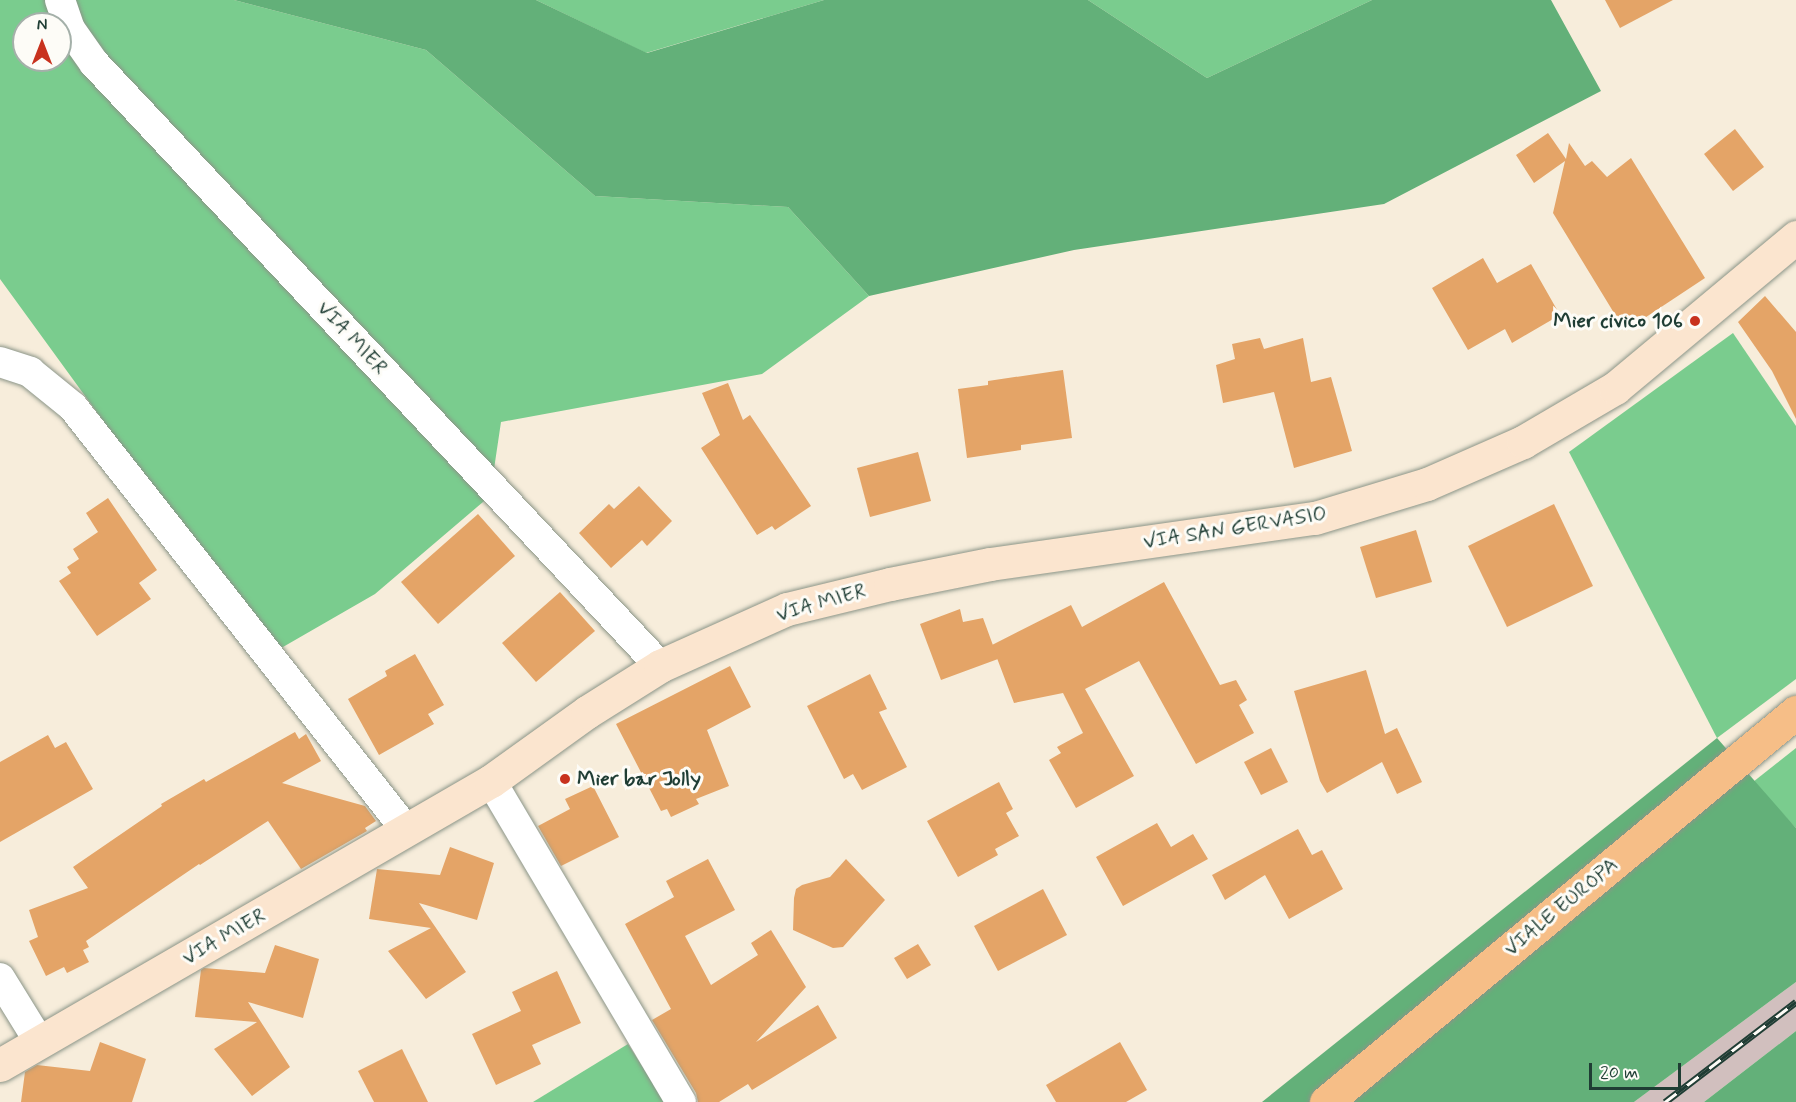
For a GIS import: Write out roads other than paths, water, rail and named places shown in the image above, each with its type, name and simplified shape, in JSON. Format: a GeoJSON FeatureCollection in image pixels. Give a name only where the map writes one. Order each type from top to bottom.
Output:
{"type":"FeatureCollection","features":[{"type":"Feature","properties":{"kind":"main road","name":"VIALE EUROPA"},"geometry":{"type":"LineString","coordinates":[[1326,1102],[1796,712]]}},
{"type":"Feature","properties":{"kind":"street","name":"VIA MIER"},"geometry":{"type":"LineString","coordinates":[[60,0],[70,29],[94,63],[660,666]]}},
{"type":"Feature","properties":{"kind":"street","name":"VIA SAN GERVASIO"},"geometry":{"type":"LineString","coordinates":[[990,564],[1315,518],[1427,484],[1523,442],[1615,388],[1796,237]]}},
{"type":"Feature","properties":{"kind":"street"},"geometry":{"type":"LineString","coordinates":[[0,362],[30,372],[73,407],[407,831]]}},
{"type":"Feature","properties":{"kind":"street","name":"VIA MIER"},"geometry":{"type":"LineString","coordinates":[[0,1065],[492,781],[587,712],[660,666],[787,609],[890,584],[990,564]]}},
{"type":"Feature","properties":{"kind":"street"},"geometry":{"type":"LineString","coordinates":[[492,781],[681,1102]]}},
{"type":"Feature","properties":{"kind":"street"},"geometry":{"type":"LineString","coordinates":[[0,978],[40,1043]]}},
{"type":"Feature","properties":{"kind":"railway"},"geometry":{"type":"LineString","coordinates":[[1665,1102],[1796,1002]]}},
{"type":"Feature","properties":{"kind":"place","name":"Mier civico 106"},"geometry":{"type":"Point","coordinates":[1695,321]}},
{"type":"Feature","properties":{"kind":"place","name":"Mier bar Jolly"},"geometry":{"type":"Point","coordinates":[565,779]}}]}
